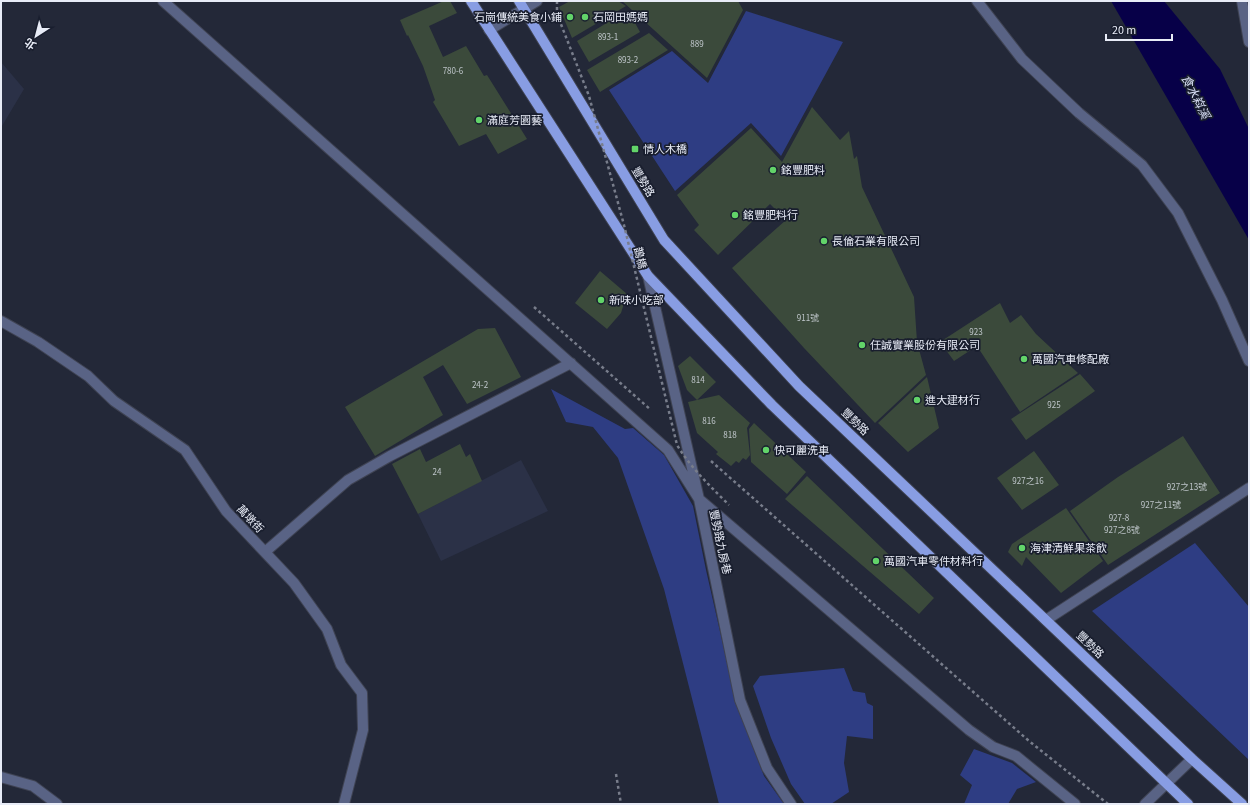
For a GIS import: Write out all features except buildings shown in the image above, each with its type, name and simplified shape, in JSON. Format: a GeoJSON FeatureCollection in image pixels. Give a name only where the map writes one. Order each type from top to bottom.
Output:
{"type":"FeatureCollection","features":[{"type":"Feature","properties":{"kind":"main road"},"geometry":{"type":"LineString","coordinates":[[471,1],[648,276],[772,405],[1188,804]]}},
{"type":"Feature","properties":{"kind":"main road","name":"豐勢路"},"geometry":{"type":"LineString","coordinates":[[521,5],[664,240],[799,386],[1192,759],[1242,804]]}},
{"type":"Feature","properties":{"kind":"street"},"geometry":{"type":"LineString","coordinates":[[163,1],[668,450],[699,499],[969,730],[993,747],[1016,756],[1075,804]]}},
{"type":"Feature","properties":{"kind":"street"},"geometry":{"type":"LineString","coordinates":[[489,30],[521,5],[537,1]]}},
{"type":"Feature","properties":{"kind":"street"},"geometry":{"type":"LineString","coordinates":[[977,1],[1022,58],[1079,113],[1142,164],[1178,213],[1222,300],[1249,361]]}},
{"type":"Feature","properties":{"kind":"street"},"geometry":{"type":"LineString","coordinates":[[1242,1],[1249,42]]}},
{"type":"Feature","properties":{"kind":"street","name":"豐勢路九房巷"},"geometry":{"type":"LineString","coordinates":[[648,276],[699,499],[740,700],[767,768],[791,804]]}},
{"type":"Feature","properties":{"kind":"street","name":"萬墩街"},"geometry":{"type":"LineString","coordinates":[[1,321],[38,342],[88,376],[114,401],[185,450],[226,511],[294,583],[327,629],[341,665],[362,692],[363,730],[344,804]]}},
{"type":"Feature","properties":{"kind":"street"},"geometry":{"type":"LineString","coordinates":[[265,552],[348,480],[390,456],[571,363]]}},
{"type":"Feature","properties":{"kind":"street"},"geometry":{"type":"LineString","coordinates":[[1046,620],[1249,488]]}},
{"type":"Feature","properties":{"kind":"street"},"geometry":{"type":"LineString","coordinates":[[1145,804],[1192,759]]}},
{"type":"Feature","properties":{"kind":"street"},"geometry":{"type":"LineString","coordinates":[[1,777],[33,786],[57,804]]}},
{"type":"Feature","properties":{"kind":"path","name":"鵲橋"},"geometry":{"type":"LineString","coordinates":[[557,1],[557,14],[589,96],[624,225],[677,446],[704,480],[729,505]]}},
{"type":"Feature","properties":{"kind":"path"},"geometry":{"type":"LineString","coordinates":[[711,461],[1029,741],[1108,804]]}},
{"type":"Feature","properties":{"kind":"path"},"geometry":{"type":"LineString","coordinates":[[616,774],[621,804]]}},
{"type":"Feature","properties":{"kind":"shaded area"},"geometry":{"type":"Polygon","coordinates":[[[746,11],[843,42],[781,156],[751,123],[675,191],[609,90],[672,51],[708,83],[746,11]]]}},
{"type":"Feature","properties":{"kind":"shaded area"},"geometry":{"type":"Polygon","coordinates":[[[1,62],[24,89],[2,126],[1,125],[1,62]]]}},
{"type":"Feature","properties":{"kind":"shaded area"},"geometry":{"type":"Polygon","coordinates":[[[551,389],[625,429],[633,428],[664,455],[693,506],[737,706],[764,776],[784,804],[719,804],[664,589],[618,458],[593,427],[566,422],[551,389]]]}},
{"type":"Feature","properties":{"kind":"shaded area"},"geometry":{"type":"Polygon","coordinates":[[[521,460],[548,511],[441,561],[418,514],[521,460]]]}},
{"type":"Feature","properties":{"kind":"shaded area"},"geometry":{"type":"Polygon","coordinates":[[[1195,543],[1249,607],[1249,760],[1092,611],[1195,543]]]}},
{"type":"Feature","properties":{"kind":"shaded area"},"geometry":{"type":"Polygon","coordinates":[[[844,668],[853,691],[865,693],[867,703],[873,706],[873,739],[847,736],[844,763],[849,792],[831,804],[805,804],[791,784],[771,738],[753,686],[760,676],[844,668]]]}},
{"type":"Feature","properties":{"kind":"shaded area"},"geometry":{"type":"Polygon","coordinates":[[[974,749],[1012,763],[1036,782],[1017,789],[1008,804],[964,804],[972,785],[960,775],[974,749]]]}},
{"type":"Feature","properties":{"kind":"water","name":"食水嵙溪"},"geometry":{"type":"Polygon","coordinates":[[[1111,1],[1164,1],[1220,69],[1249,129],[1249,240],[1111,1]]]}},
{"type":"Feature","properties":{"kind":"place","name":"石崗傳統美食小鋪"},"geometry":{"type":"Point","coordinates":[570,17]}},
{"type":"Feature","properties":{"kind":"place","name":"石岡田媽媽"},"geometry":{"type":"Point","coordinates":[585,17]}},
{"type":"Feature","properties":{"kind":"place","name":"滿庭芳園藝"},"geometry":{"type":"Point","coordinates":[479,120]}},
{"type":"Feature","properties":{"kind":"place","name":"情人木橋"},"geometry":{"type":"Point","coordinates":[635,149]}},
{"type":"Feature","properties":{"kind":"place","name":"銘豐肥料"},"geometry":{"type":"Point","coordinates":[773,170]}},
{"type":"Feature","properties":{"kind":"place","name":"銘豐肥料行"},"geometry":{"type":"Point","coordinates":[735,215]}},
{"type":"Feature","properties":{"kind":"place","name":"長倫石業有限公司"},"geometry":{"type":"Point","coordinates":[824,241]}},
{"type":"Feature","properties":{"kind":"place","name":"新味小吃部"},"geometry":{"type":"Point","coordinates":[601,300]}},
{"type":"Feature","properties":{"kind":"place","name":"任誠實業股份有限公司"},"geometry":{"type":"Point","coordinates":[862,345]}},
{"type":"Feature","properties":{"kind":"place","name":"萬國汽車修配廠"},"geometry":{"type":"Point","coordinates":[1024,359]}},
{"type":"Feature","properties":{"kind":"place","name":"進大建材行"},"geometry":{"type":"Point","coordinates":[917,400]}},
{"type":"Feature","properties":{"kind":"place","name":"快可麗洗車"},"geometry":{"type":"Point","coordinates":[766,450]}},
{"type":"Feature","properties":{"kind":"place","name":"海津清鮮果茶飲"},"geometry":{"type":"Point","coordinates":[1022,548]}},
{"type":"Feature","properties":{"kind":"place","name":"萬國汽車零件材料行"},"geometry":{"type":"Point","coordinates":[876,561]}}]}
